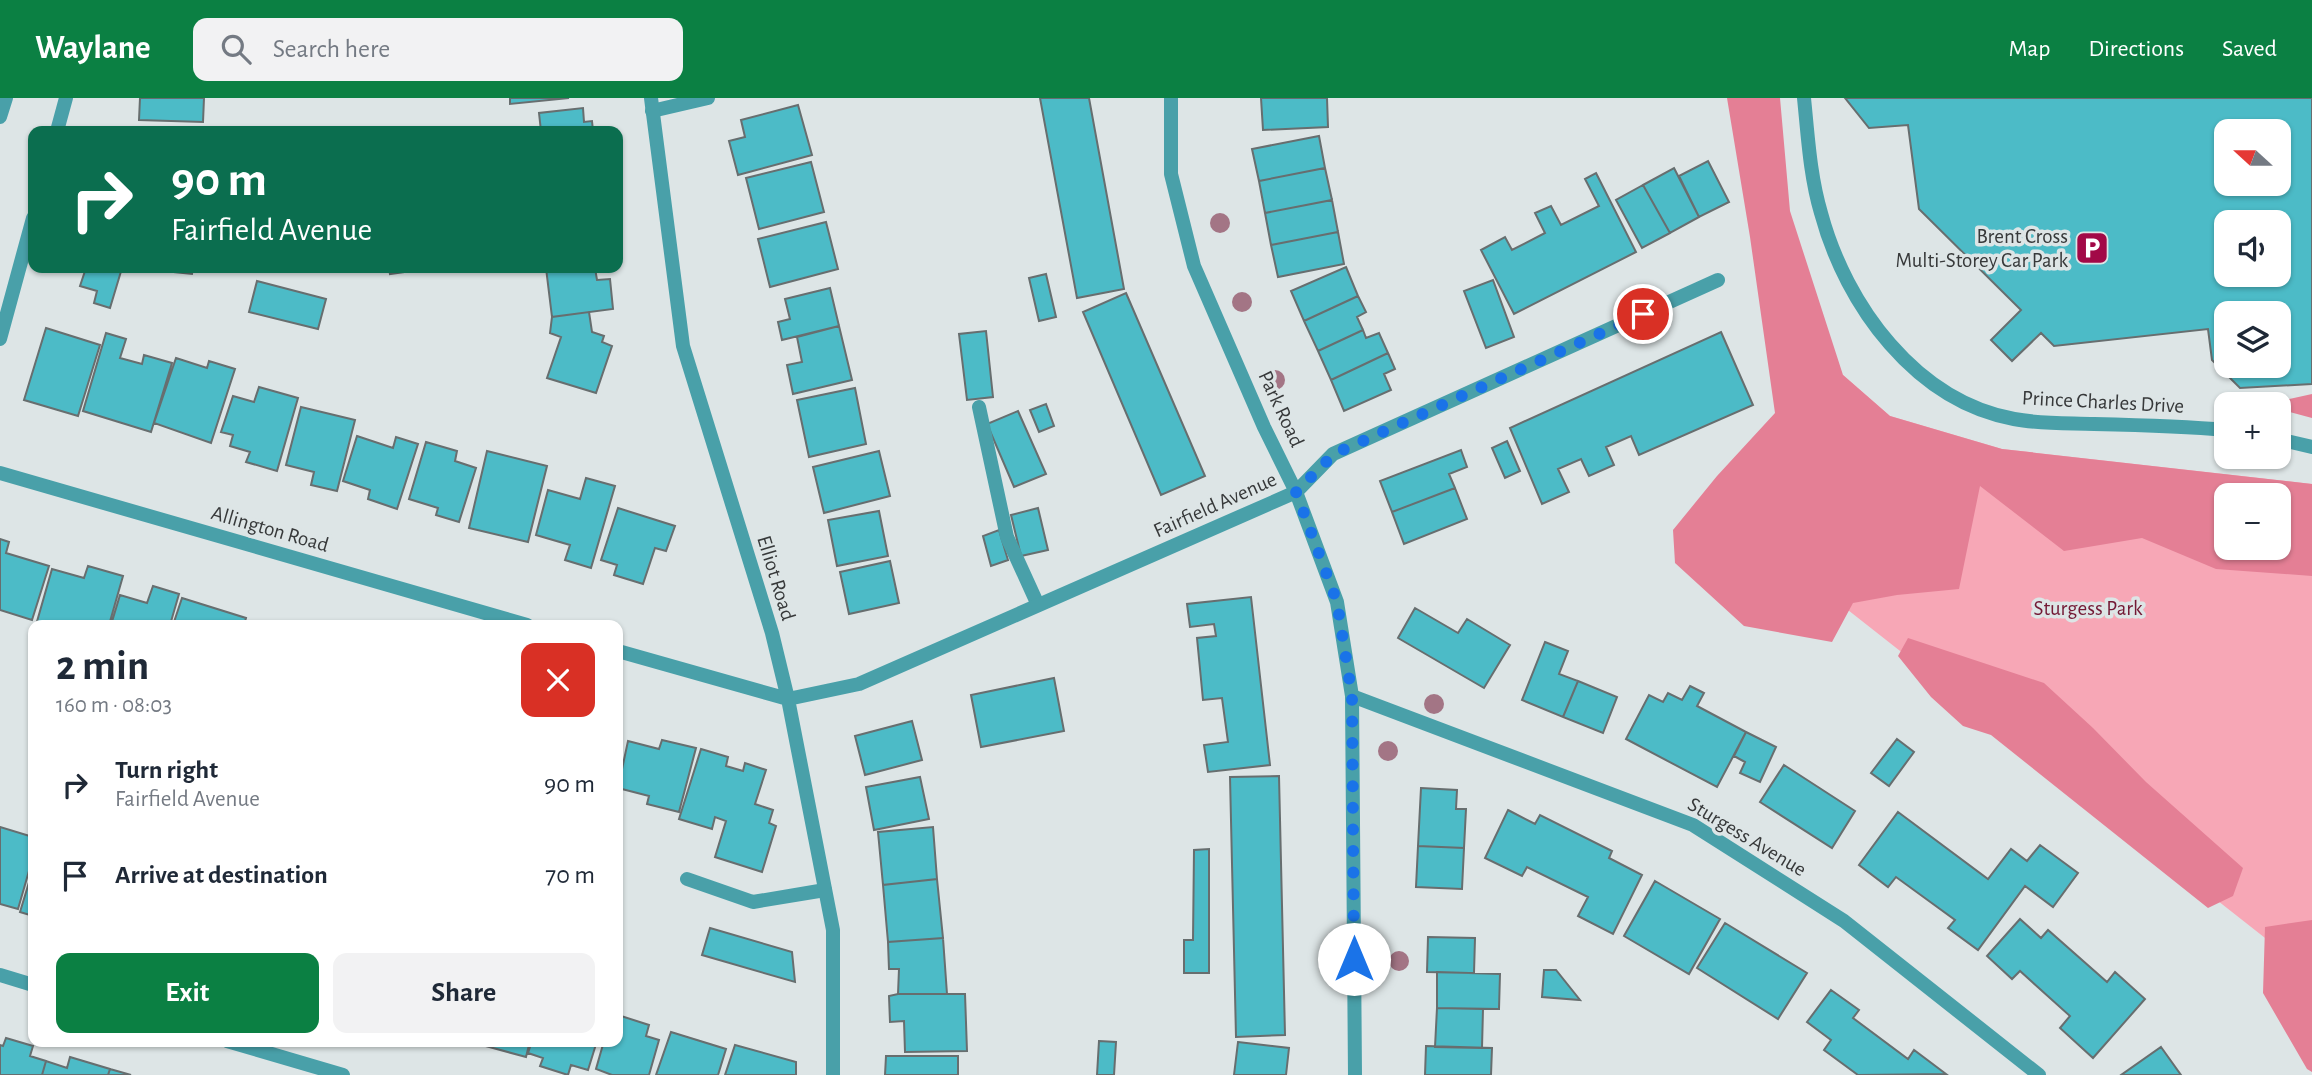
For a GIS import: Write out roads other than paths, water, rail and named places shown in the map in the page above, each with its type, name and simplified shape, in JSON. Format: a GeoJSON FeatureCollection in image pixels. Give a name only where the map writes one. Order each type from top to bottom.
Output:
{"type":"FeatureCollection","features":[{"type":"Feature","properties":{"kind":"street"},"geometry":{"type":"LineString","coordinates":[[0,117],[6,98]]}},
{"type":"Feature","properties":{"kind":"street"},"geometry":{"type":"LineString","coordinates":[[58,126],[66,98]]}},
{"type":"Feature","properties":{"kind":"street"},"geometry":{"type":"LineString","coordinates":[[652,105],[708,98]]}},
{"type":"Feature","properties":{"kind":"street","name":"Park Road"},"geometry":{"type":"LineString","coordinates":[[1171,98],[1171,174],[1194,266],[1264,428],[1296,492],[1337,602],[1352,696],[1355,1075]]}},
{"type":"Feature","properties":{"kind":"street","name":"Prince Charles Drive"},"geometry":{"type":"LineString","coordinates":[[1804,98],[1812,174],[1821,214],[1834,252],[1852,288],[1874,322],[1918,373],[1963,402],[2014,419],[2041,423],[2214,429]]}},
{"type":"Feature","properties":{"kind":"street","name":"Elliot Road"},"geometry":{"type":"LineString","coordinates":[[652,105],[683,346],[772,633],[788,699],[825,890],[832,930],[833,1075]]}},
{"type":"Feature","properties":{"kind":"street"},"geometry":{"type":"LineString","coordinates":[[0,339],[28,236]]}},
{"type":"Feature","properties":{"kind":"street","name":"Fairfield Avenue"},"geometry":{"type":"LineString","coordinates":[[788,699],[859,684],[1296,492],[1334,454],[1718,280]]}},
{"type":"Feature","properties":{"kind":"street"},"geometry":{"type":"LineString","coordinates":[[979,407],[1007,537],[1038,605]]}},
{"type":"Feature","properties":{"kind":"street"},"geometry":{"type":"LineString","coordinates":[[2291,442],[2312,447]]}},
{"type":"Feature","properties":{"kind":"street","name":"Allington Road"},"geometry":{"type":"LineString","coordinates":[[0,473],[510,620]]}},
{"type":"Feature","properties":{"kind":"street"},"geometry":{"type":"LineString","coordinates":[[623,652],[788,699]]}},
{"type":"Feature","properties":{"kind":"street","name":"Sturgess Avenue"},"geometry":{"type":"LineString","coordinates":[[1352,696],[1693,825],[1844,921],[2039,1075]]}},
{"type":"Feature","properties":{"kind":"street"},"geometry":{"type":"LineString","coordinates":[[687,879],[753,902],[825,890]]}},
{"type":"Feature","properties":{"kind":"street"},"geometry":{"type":"LineString","coordinates":[[0,975],[28,983]]}},
{"type":"Feature","properties":{"kind":"street"},"geometry":{"type":"LineString","coordinates":[[247,1047],[343,1075]]}},
{"type":"Feature","properties":{"kind":"place","name":"Brent Cross Multi-Storey Car Park"},"geometry":{"type":"Point","coordinates":[2092,248]}},
{"type":"Feature","properties":{"kind":"park label","name":"Sturgess Park"},"geometry":{"type":"Point","coordinates":[2088,608]}}]}
